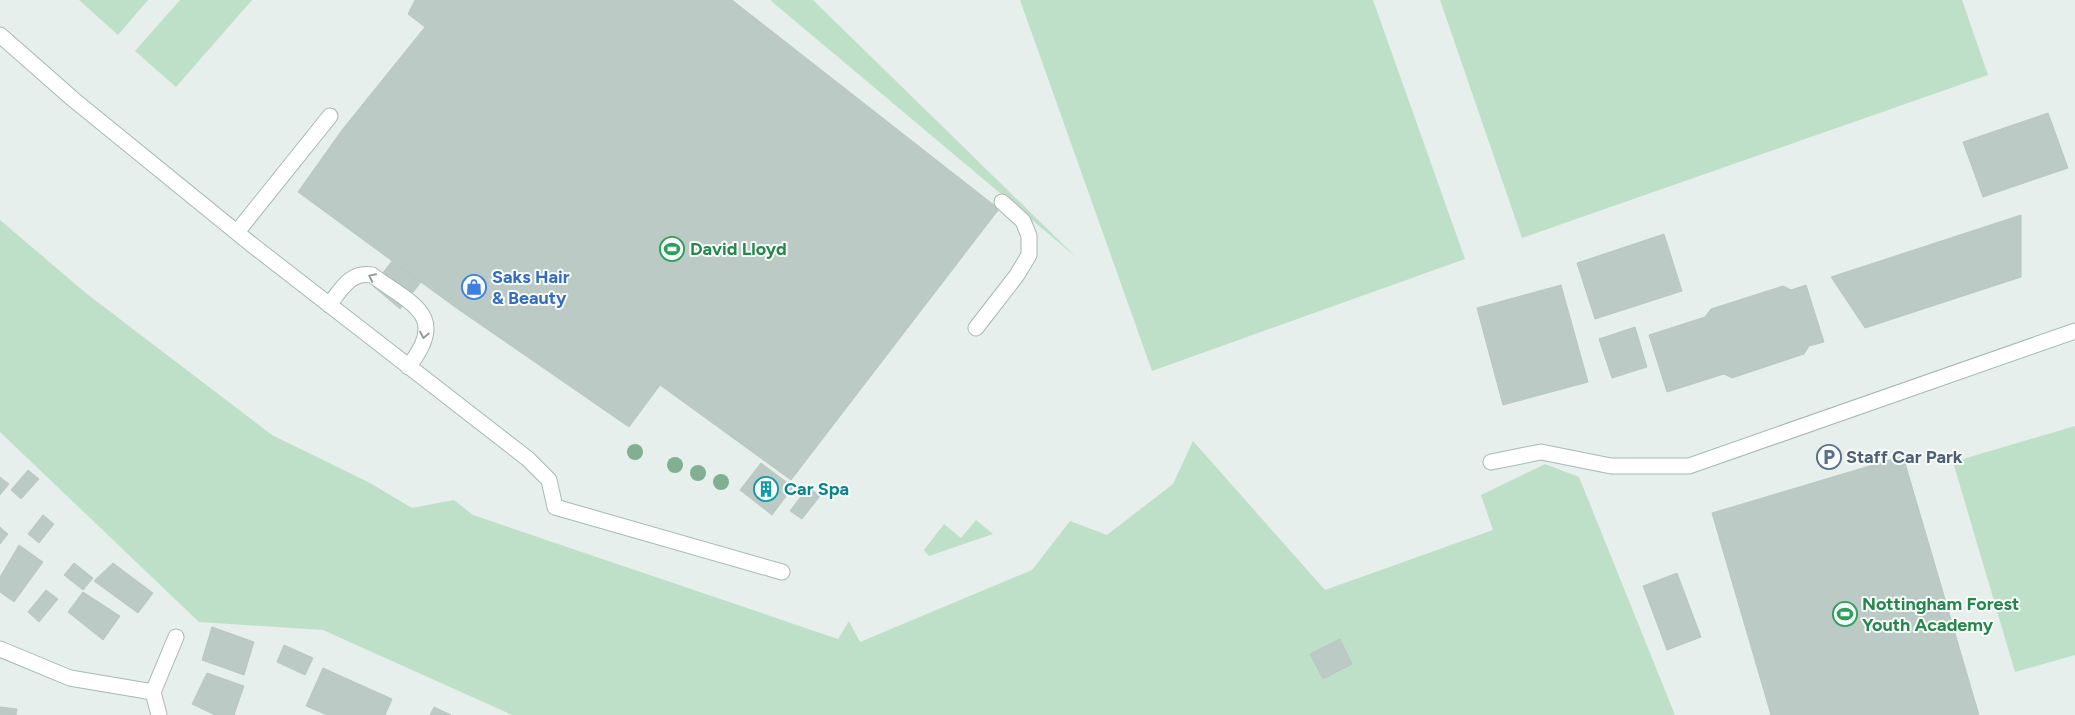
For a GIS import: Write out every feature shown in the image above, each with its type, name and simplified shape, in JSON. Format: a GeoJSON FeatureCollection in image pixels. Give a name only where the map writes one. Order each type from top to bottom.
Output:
{"type":"FeatureCollection","features":[{"type":"Feature","properties":{"kind":"street"},"geometry":{"type":"LineString","coordinates":[[0,35],[74,100],[236,232],[528,459],[549,480],[555,507],[782,572]]}},
{"type":"Feature","properties":{"kind":"street"},"geometry":{"type":"LineString","coordinates":[[236,232],[330,116]]}},
{"type":"Feature","properties":{"kind":"street"},"geometry":{"type":"LineString","coordinates":[[976,328],[1029,255],[1029,236],[1023,221],[1002,202]]}},
{"type":"Feature","properties":{"kind":"street"},"geometry":{"type":"LineString","coordinates":[[329,305],[350,278],[362,273],[372,275],[420,310],[426,321],[425,337],[420,353],[408,367]]}},
{"type":"Feature","properties":{"kind":"street"},"geometry":{"type":"LineString","coordinates":[[1491,462],[1541,452],[1611,466],[1689,466],[2075,331]]}},
{"type":"Feature","properties":{"kind":"street"},"geometry":{"type":"LineString","coordinates":[[159,715],[153,692],[176,637]]}},
{"type":"Feature","properties":{"kind":"street"},"geometry":{"type":"LineString","coordinates":[[0,648],[70,678],[153,692]]}},
{"type":"Feature","properties":{"kind":"green space"},"geometry":{"type":"Polygon","coordinates":[[[79,0],[148,0],[118,35],[79,0]]]}},
{"type":"Feature","properties":{"kind":"green space"},"geometry":{"type":"Polygon","coordinates":[[[180,0],[252,0],[176,87],[135,51],[180,0]]]}},
{"type":"Feature","properties":{"kind":"green space"},"geometry":{"type":"Polygon","coordinates":[[[770,0],[813,0],[1076,257],[770,0]]]}},
{"type":"Feature","properties":{"kind":"green space"},"geometry":{"type":"Polygon","coordinates":[[[1020,0],[1373,0],[1465,259],[1152,371],[1020,0]]]}},
{"type":"Feature","properties":{"kind":"green space"},"geometry":{"type":"Polygon","coordinates":[[[1440,0],[1962,0],[1988,75],[1522,238],[1440,0]]]}},
{"type":"Feature","properties":{"kind":"green space"},"geometry":{"type":"Polygon","coordinates":[[[0,220],[87,294],[272,435],[370,483],[412,508],[454,500],[473,515],[838,639],[849,621],[860,642],[1032,570],[1070,521],[1107,535],[1173,484],[1193,441],[1325,590],[1493,530],[1481,495],[1545,464],[1579,477],[1675,715],[512,715],[323,630],[199,622],[0,432],[0,220]]]}},
{"type":"Feature","properties":{"kind":"green space"},"geometry":{"type":"Polygon","coordinates":[[[2075,426],[2075,655],[2015,672],[1953,462],[2075,426]]]}},
{"type":"Feature","properties":{"kind":"green space"},"geometry":{"type":"Polygon","coordinates":[[[976,520],[993,534],[929,556],[924,550],[944,524],[961,538],[976,520]]]}},
{"type":"Feature","properties":{"kind":"building","name":"David Lloyd"},"geometry":{"type":"Polygon","coordinates":[[[415,0],[732,0],[999,209],[791,480],[660,385],[629,427],[455,307],[298,192],[342,130],[425,27],[408,14],[415,0]]]}},
{"type":"Feature","properties":{"kind":"building"},"geometry":{"type":"Polygon","coordinates":[[[2048,113],[2068,168],[1983,197],[1963,142],[2048,113]]]}},
{"type":"Feature","properties":{"kind":"building"},"geometry":{"type":"Polygon","coordinates":[[[2021,215],[2021,277],[1865,328],[1831,277],[2021,215]]]}},
{"type":"Feature","properties":{"kind":"building"},"geometry":{"type":"Polygon","coordinates":[[[1664,234],[1682,291],[1595,319],[1577,263],[1664,234]]]}},
{"type":"Feature","properties":{"kind":"building"},"geometry":{"type":"Polygon","coordinates":[[[392,261],[421,282],[400,309],[373,286],[392,261]]]}},
{"type":"Feature","properties":{"kind":"building"},"geometry":{"type":"Polygon","coordinates":[[[1561,285],[1588,382],[1503,405],[1477,308],[1561,285]]]}},
{"type":"Feature","properties":{"kind":"building"},"geometry":{"type":"Polygon","coordinates":[[[1806,285],[1824,342],[1809,346],[1804,354],[1732,378],[1724,374],[1667,392],[1649,335],[1705,317],[1711,309],[1783,286],[1791,290],[1806,285]]]}},
{"type":"Feature","properties":{"kind":"building"},"geometry":{"type":"Polygon","coordinates":[[[1635,327],[1647,367],[1612,378],[1599,339],[1635,327]]]}},
{"type":"Feature","properties":{"kind":"building","name":"Nottingham Forest Youth Academy"},"geometry":{"type":"Polygon","coordinates":[[[1903,456],[1979,715],[1771,715],[1712,513],[1903,456]]]}},
{"type":"Feature","properties":{"kind":"building","name":"Car Spa"},"geometry":{"type":"Polygon","coordinates":[[[761,463],[793,487],[772,515],[740,490],[761,463]]]}},
{"type":"Feature","properties":{"kind":"building"},"geometry":{"type":"Polygon","coordinates":[[[28,470],[39,479],[21,499],[11,490],[28,470]]]}},
{"type":"Feature","properties":{"kind":"building"},"geometry":{"type":"Polygon","coordinates":[[[0,477],[9,484],[0,495],[0,477]]]}},
{"type":"Feature","properties":{"kind":"building","name":"Car Spa"},"geometry":{"type":"Polygon","coordinates":[[[808,487],[820,496],[802,519],[790,511],[808,487]]]}},
{"type":"Feature","properties":{"kind":"building"},"geometry":{"type":"Polygon","coordinates":[[[43,515],[54,524],[39,543],[28,534],[43,515]]]}},
{"type":"Feature","properties":{"kind":"building"},"geometry":{"type":"Polygon","coordinates":[[[0,527],[8,534],[0,544],[0,527]]]}},
{"type":"Feature","properties":{"kind":"building"},"geometry":{"type":"Polygon","coordinates":[[[19,545],[43,562],[14,602],[0,592],[0,577],[19,545]]]}},
{"type":"Feature","properties":{"kind":"building"},"geometry":{"type":"Polygon","coordinates":[[[74,563],[93,578],[83,590],[64,575],[74,563]]]}},
{"type":"Feature","properties":{"kind":"building"},"geometry":{"type":"Polygon","coordinates":[[[113,563],[153,593],[138,613],[94,581],[113,563]]]}},
{"type":"Feature","properties":{"kind":"building"},"geometry":{"type":"Polygon","coordinates":[[[1677,573],[1701,637],[1667,650],[1643,586],[1677,573]]]}},
{"type":"Feature","properties":{"kind":"building"},"geometry":{"type":"Polygon","coordinates":[[[46,590],[58,599],[39,622],[28,612],[46,590]]]}},
{"type":"Feature","properties":{"kind":"building"},"geometry":{"type":"Polygon","coordinates":[[[83,592],[120,616],[103,640],[68,612],[83,592]]]}},
{"type":"Feature","properties":{"kind":"building"},"geometry":{"type":"Polygon","coordinates":[[[212,627],[254,642],[244,675],[202,660],[212,627]]]}},
{"type":"Feature","properties":{"kind":"building"},"geometry":{"type":"Polygon","coordinates":[[[1340,639],[1352,664],[1323,679],[1310,654],[1340,639]]]}},
{"type":"Feature","properties":{"kind":"building"},"geometry":{"type":"Polygon","coordinates":[[[284,645],[313,658],[305,675],[277,662],[284,645]]]}},
{"type":"Feature","properties":{"kind":"building"},"geometry":{"type":"Polygon","coordinates":[[[323,668],[392,699],[385,715],[327,715],[306,706],[323,668]]]}},
{"type":"Feature","properties":{"kind":"building"},"geometry":{"type":"Polygon","coordinates":[[[207,673],[244,686],[234,715],[215,715],[192,704],[207,673]]]}},
{"type":"Feature","properties":{"kind":"building"},"geometry":{"type":"Polygon","coordinates":[[[0,707],[17,709],[16,715],[0,715],[0,707]]]}},
{"type":"Feature","properties":{"kind":"building"},"geometry":{"type":"Polygon","coordinates":[[[434,707],[451,715],[430,715],[434,707]]]}},
{"type":"Feature","properties":{"kind":"place","name":"David Lloyd"},"geometry":{"type":"Point","coordinates":[672,249]}},
{"type":"Feature","properties":{"kind":"place","name":"Saks Hair & Beauty"},"geometry":{"type":"Point","coordinates":[474,287]}},
{"type":"Feature","properties":{"kind":"place","name":"Staff Car Park"},"geometry":{"type":"Point","coordinates":[1829,457]}},
{"type":"Feature","properties":{"kind":"place","name":"Car Spa"},"geometry":{"type":"Point","coordinates":[766,489]}},
{"type":"Feature","properties":{"kind":"place","name":"Nottingham Forest Youth Academy"},"geometry":{"type":"Point","coordinates":[1845,614]}}]}
